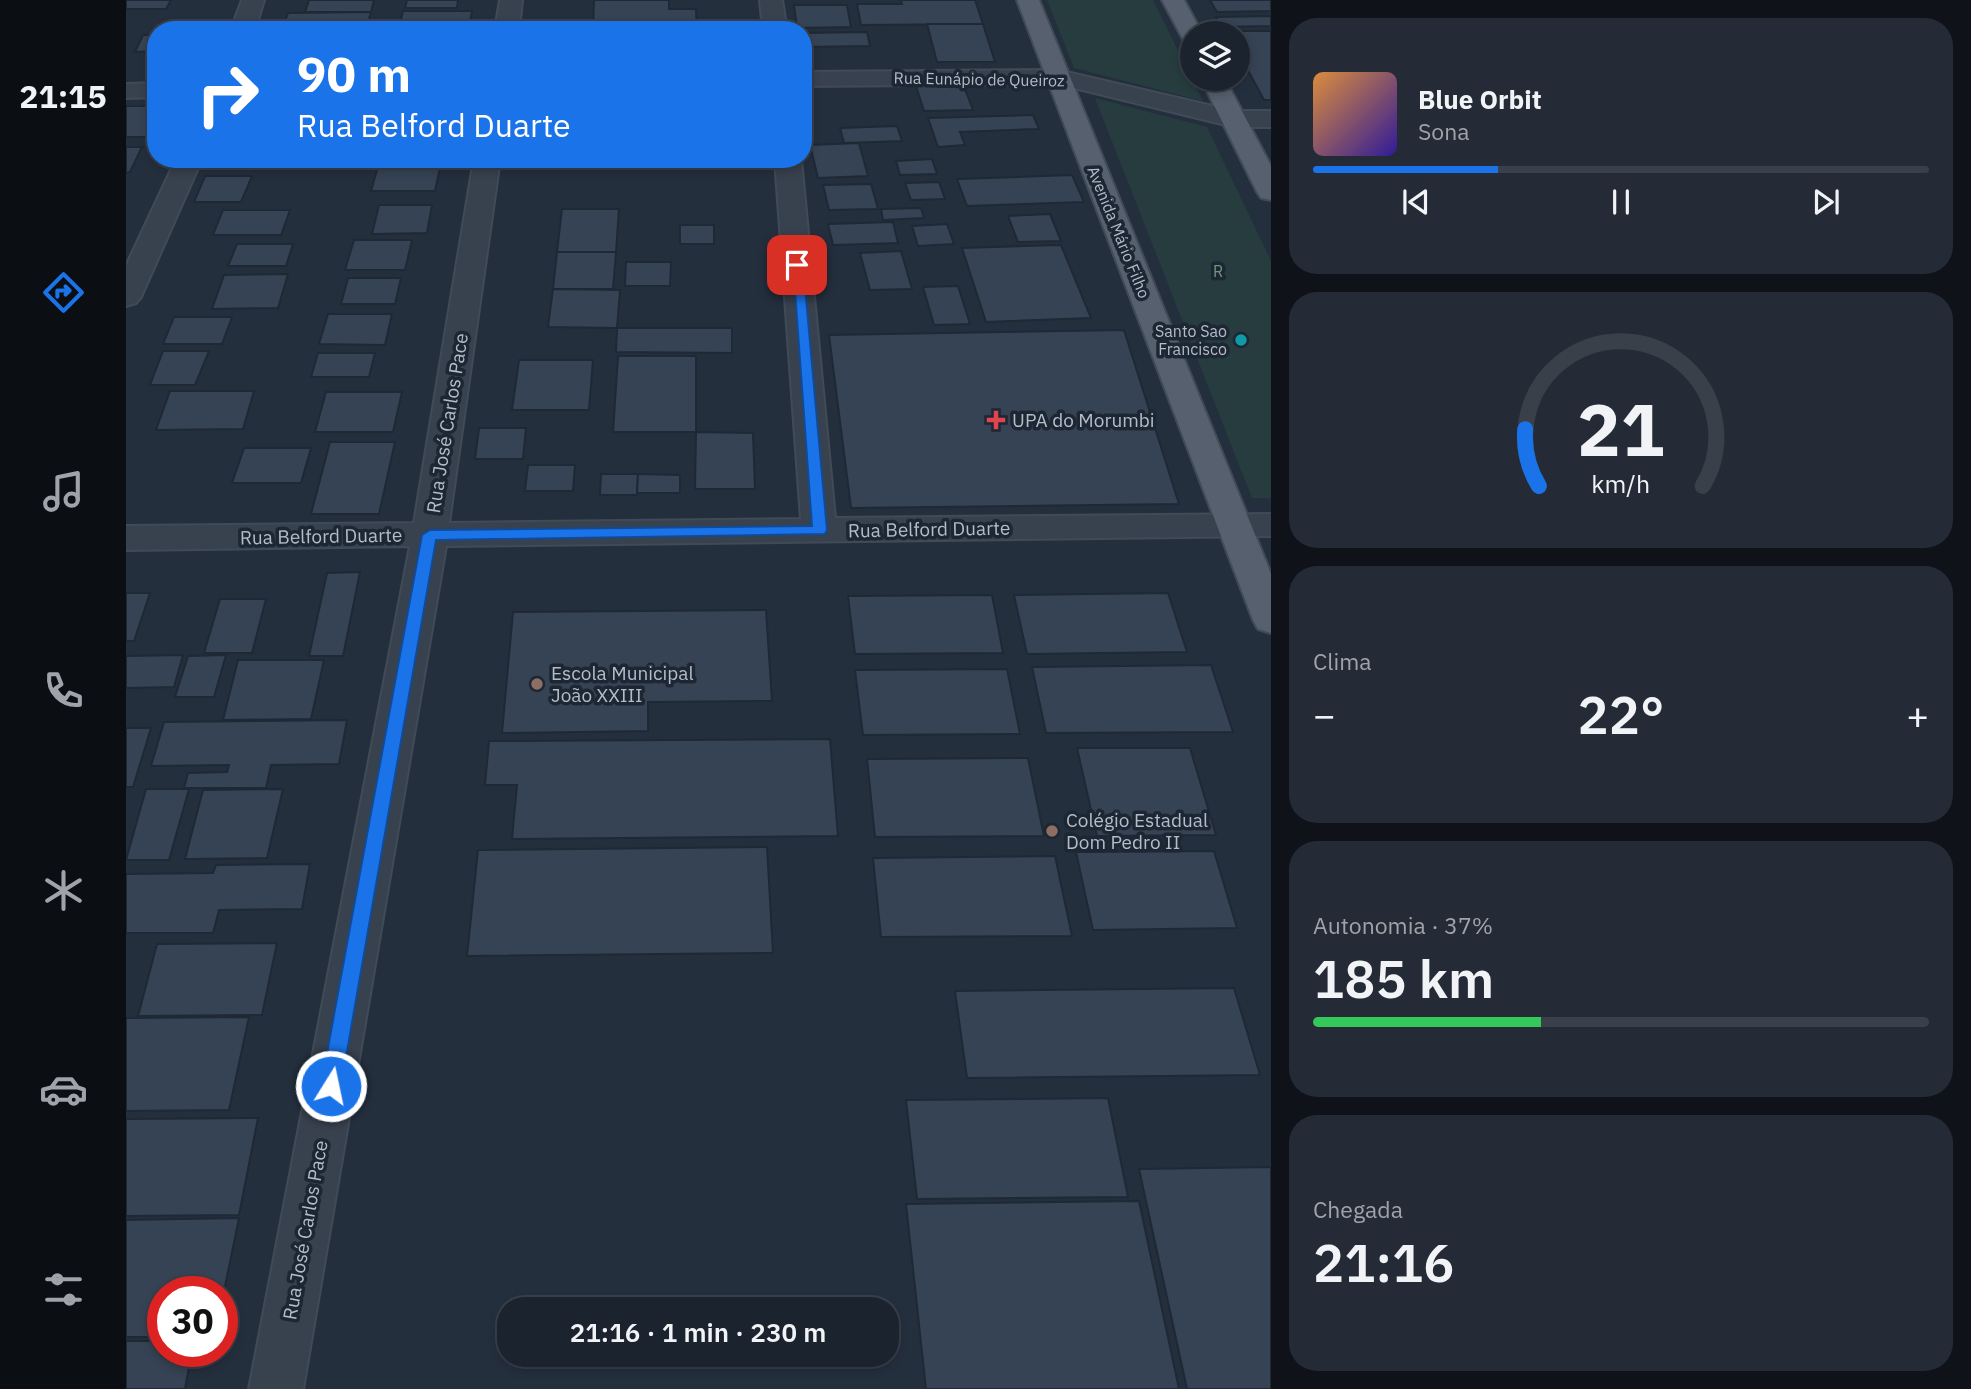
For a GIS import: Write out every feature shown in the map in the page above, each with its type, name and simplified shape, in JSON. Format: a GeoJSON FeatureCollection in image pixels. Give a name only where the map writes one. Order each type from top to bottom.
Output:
{"type":"FeatureCollection","features":[{"type":"Feature","properties":{"kind":"main road","name":"Avenida Mário Filho"},"geometry":{"type":"LineString","coordinates":[[1028,0],[1271,620]]}},
{"type":"Feature","properties":{"kind":"main road"},"geometry":{"type":"LineString","coordinates":[[1173,0],[1184,21]]}},
{"type":"Feature","properties":{"kind":"main road"},"geometry":{"type":"LineString","coordinates":[[1219,91],[1271,192]]}},
{"type":"Feature","properties":{"kind":"street"},"geometry":{"type":"LineString","coordinates":[[246,21],[253,0]]}},
{"type":"Feature","properties":{"kind":"street"},"geometry":{"type":"LineString","coordinates":[[508,21],[511,0]]}},
{"type":"Feature","properties":{"kind":"street"},"geometry":{"type":"LineString","coordinates":[[771,0],[774,21]]}},
{"type":"Feature","properties":{"kind":"street","name":"Rua Eunápio de Queiroz"},"geometry":{"type":"LineString","coordinates":[[812,79],[1058,77],[1234,119],[1271,119]]}},
{"type":"Feature","properties":{"kind":"street"},"geometry":{"type":"LineString","coordinates":[[126,91],[147,90]]}},
{"type":"Feature","properties":{"kind":"street"},"geometry":{"type":"LineString","coordinates":[[126,296],[185,168]]}},
{"type":"Feature","properties":{"kind":"street","name":"Rua José Carlos Pace"},"geometry":{"type":"LineString","coordinates":[[276,1389],[430,535],[486,168]]}},
{"type":"Feature","properties":{"kind":"street"},"geometry":{"type":"LineString","coordinates":[[789,168],[820,530]]}},
{"type":"Feature","properties":{"kind":"street","name":"Rua Belford Duarte"},"geometry":{"type":"LineString","coordinates":[[126,538],[1271,525]]}},
{"type":"Feature","properties":{"kind":"green space"},"geometry":{"type":"Polygon","coordinates":[[[1047,0],[1153,0],[1180,55],[1180,91],[1198,91],[1203,101],[1074,68],[1047,0]]]}},
{"type":"Feature","properties":{"kind":"green space","name":"R"},"geometry":{"type":"Polygon","coordinates":[[[1095,98],[1207,127],[1271,261],[1271,498],[1252,498],[1095,98]]]}},
{"type":"Feature","properties":{"kind":"building"},"geometry":{"type":"Polygon","coordinates":[[[126,0],[171,0],[166,9],[126,9],[126,0]]]}},
{"type":"Feature","properties":{"kind":"building"},"geometry":{"type":"Polygon","coordinates":[[[309,0],[374,0],[371,12],[305,12],[309,0]]]}},
{"type":"Feature","properties":{"kind":"building"},"geometry":{"type":"Polygon","coordinates":[[[407,0],[458,0],[457,8],[405,8],[407,0]]]}},
{"type":"Feature","properties":{"kind":"building"},"geometry":{"type":"Polygon","coordinates":[[[594,0],[669,0],[669,9],[696,9],[697,21],[593,21],[594,0]]]}},
{"type":"Feature","properties":{"kind":"building"},"geometry":{"type":"Polygon","coordinates":[[[901,0],[975,0],[983,24],[861,25],[857,4],[902,4],[901,0]]]}},
{"type":"Feature","properties":{"kind":"building"},"geometry":{"type":"Polygon","coordinates":[[[1210,0],[1271,0],[1271,11],[1217,12],[1210,0]]]}},
{"type":"Feature","properties":{"kind":"building"},"geometry":{"type":"Polygon","coordinates":[[[794,5],[847,5],[851,27],[812,28],[812,21],[796,21],[794,5]]]}},
{"type":"Feature","properties":{"kind":"building"},"geometry":{"type":"Polygon","coordinates":[[[403,11],[472,11],[470,21],[401,21],[403,11]]]}},
{"type":"Feature","properties":{"kind":"building"},"geometry":{"type":"Polygon","coordinates":[[[371,12],[368,21],[285,21],[288,13],[371,12]]]}},
{"type":"Feature","properties":{"kind":"building"},"geometry":{"type":"Polygon","coordinates":[[[1271,16],[1271,26],[1250,26],[1250,21],[1218,21],[1216,17],[1271,16]]]}},
{"type":"Feature","properties":{"kind":"building"},"geometry":{"type":"Polygon","coordinates":[[[927,24],[983,24],[995,62],[937,62],[927,24]]]}},
{"type":"Feature","properties":{"kind":"building"},"geometry":{"type":"Polygon","coordinates":[[[1250,31],[1271,31],[1271,100],[1264,100],[1250,74],[1250,31]]]}},
{"type":"Feature","properties":{"kind":"building"},"geometry":{"type":"Polygon","coordinates":[[[867,32],[870,46],[812,47],[812,33],[867,32]]]}},
{"type":"Feature","properties":{"kind":"building"},"geometry":{"type":"Polygon","coordinates":[[[143,35],[147,35],[147,51],[135,52],[143,35]]]}},
{"type":"Feature","properties":{"kind":"building"},"geometry":{"type":"Polygon","coordinates":[[[963,84],[973,110],[924,111],[916,86],[963,84]]]}},
{"type":"Feature","properties":{"kind":"building"},"geometry":{"type":"Polygon","coordinates":[[[126,106],[147,106],[147,137],[126,137],[126,106]]]}},
{"type":"Feature","properties":{"kind":"building"},"geometry":{"type":"Polygon","coordinates":[[[1033,115],[1039,129],[960,132],[965,145],[938,147],[928,118],[1033,115]]]}},
{"type":"Feature","properties":{"kind":"building"},"geometry":{"type":"Polygon","coordinates":[[[897,126],[902,141],[844,143],[840,128],[897,126]]]}},
{"type":"Feature","properties":{"kind":"building"},"geometry":{"type":"Polygon","coordinates":[[[859,143],[868,176],[818,178],[812,145],[859,143]]]}},
{"type":"Feature","properties":{"kind":"building"},"geometry":{"type":"Polygon","coordinates":[[[126,147],[142,147],[130,172],[126,173],[126,147]]]}},
{"type":"Feature","properties":{"kind":"building"},"geometry":{"type":"Polygon","coordinates":[[[932,159],[937,174],[900,175],[896,161],[932,159]]]}},
{"type":"Feature","properties":{"kind":"building"},"geometry":{"type":"Polygon","coordinates":[[[377,168],[440,168],[435,191],[371,191],[377,168]]]}},
{"type":"Feature","properties":{"kind":"building"},"geometry":{"type":"Polygon","coordinates":[[[1072,175],[1084,202],[967,206],[957,179],[1072,175]]]}},
{"type":"Feature","properties":{"kind":"building"},"geometry":{"type":"Polygon","coordinates":[[[205,176],[252,176],[241,202],[194,202],[205,176]]]}},
{"type":"Feature","properties":{"kind":"building"},"geometry":{"type":"Polygon","coordinates":[[[939,182],[945,199],[911,200],[905,183],[939,182]]]}},
{"type":"Feature","properties":{"kind":"building"},"geometry":{"type":"Polygon","coordinates":[[[871,184],[878,209],[829,210],[823,185],[871,184]]]}},
{"type":"Feature","properties":{"kind":"building"},"geometry":{"type":"Polygon","coordinates":[[[379,205],[432,205],[427,233],[372,234],[379,205]]]}},
{"type":"Feature","properties":{"kind":"building"},"geometry":{"type":"Polygon","coordinates":[[[921,208],[924,218],[883,220],[881,209],[921,208]]]}},
{"type":"Feature","properties":{"kind":"building"},"geometry":{"type":"Polygon","coordinates":[[[562,209],[619,209],[616,252],[557,252],[562,209]]]}},
{"type":"Feature","properties":{"kind":"building"},"geometry":{"type":"Polygon","coordinates":[[[223,210],[290,210],[281,235],[213,235],[223,210]]]}},
{"type":"Feature","properties":{"kind":"building"},"geometry":{"type":"Polygon","coordinates":[[[1050,214],[1061,241],[1018,242],[1008,216],[1050,214]]]}},
{"type":"Feature","properties":{"kind":"building"},"geometry":{"type":"Polygon","coordinates":[[[893,222],[898,243],[833,245],[828,224],[893,222]]]}},
{"type":"Feature","properties":{"kind":"building"},"geometry":{"type":"Polygon","coordinates":[[[947,224],[954,244],[918,246],[912,226],[947,224]]]}},
{"type":"Feature","properties":{"kind":"building"},"geometry":{"type":"Polygon","coordinates":[[[680,225],[714,225],[714,244],[680,244],[680,225]]]}},
{"type":"Feature","properties":{"kind":"building"},"geometry":{"type":"Polygon","coordinates":[[[354,240],[412,240],[405,270],[345,270],[354,240]]]}},
{"type":"Feature","properties":{"kind":"building"},"geometry":{"type":"Polygon","coordinates":[[[237,244],[293,244],[286,266],[228,266],[237,244]]]}},
{"type":"Feature","properties":{"kind":"building"},"geometry":{"type":"Polygon","coordinates":[[[1061,245],[1091,318],[986,322],[962,248],[1061,245]]]}},
{"type":"Feature","properties":{"kind":"building"},"geometry":{"type":"Polygon","coordinates":[[[901,251],[912,289],[870,290],[860,253],[901,251]]]}},
{"type":"Feature","properties":{"kind":"building"},"geometry":{"type":"Polygon","coordinates":[[[557,252],[616,252],[613,289],[553,289],[557,252]]]}},
{"type":"Feature","properties":{"kind":"building"},"geometry":{"type":"Polygon","coordinates":[[[626,262],[671,262],[670,286],[625,286],[626,262]]]}},
{"type":"Feature","properties":{"kind":"building"},"geometry":{"type":"Polygon","coordinates":[[[288,274],[278,308],[212,309],[224,275],[288,274]]]}},
{"type":"Feature","properties":{"kind":"building"},"geometry":{"type":"Polygon","coordinates":[[[348,278],[401,278],[395,304],[341,304],[348,278]]]}},
{"type":"Feature","properties":{"kind":"building"},"geometry":{"type":"Polygon","coordinates":[[[958,286],[970,324],[934,325],[923,287],[958,286]]]}},
{"type":"Feature","properties":{"kind":"building"},"geometry":{"type":"Polygon","coordinates":[[[553,289],[620,290],[617,328],[548,327],[553,289]]]}},
{"type":"Feature","properties":{"kind":"building"},"geometry":{"type":"Polygon","coordinates":[[[328,314],[392,314],[385,345],[319,344],[328,314]]]}},
{"type":"Feature","properties":{"kind":"building"},"geometry":{"type":"Polygon","coordinates":[[[174,317],[232,317],[222,344],[163,344],[174,317]]]}},
{"type":"Feature","properties":{"kind":"building"},"geometry":{"type":"Polygon","coordinates":[[[617,328],[732,328],[732,353],[616,352],[617,328]]]}},
{"type":"Feature","properties":{"kind":"building","name":"UPA do Morumbi"},"geometry":{"type":"Polygon","coordinates":[[[1124,330],[1179,504],[851,508],[829,335],[1124,330]]]}},
{"type":"Feature","properties":{"kind":"building"},"geometry":{"type":"Polygon","coordinates":[[[163,351],[209,351],[195,385],[150,385],[163,351]]]}},
{"type":"Feature","properties":{"kind":"building"},"geometry":{"type":"Polygon","coordinates":[[[318,353],[375,353],[369,377],[311,377],[318,353]]]}},
{"type":"Feature","properties":{"kind":"building"},"geometry":{"type":"Polygon","coordinates":[[[618,356],[696,356],[696,432],[613,432],[618,356]]]}},
{"type":"Feature","properties":{"kind":"building"},"geometry":{"type":"Polygon","coordinates":[[[519,360],[593,360],[589,410],[512,410],[519,360]]]}},
{"type":"Feature","properties":{"kind":"building"},"geometry":{"type":"Polygon","coordinates":[[[170,391],[254,391],[243,429],[156,430],[170,391]]]}},
{"type":"Feature","properties":{"kind":"building"},"geometry":{"type":"Polygon","coordinates":[[[326,392],[402,392],[393,432],[315,432],[326,392]]]}},
{"type":"Feature","properties":{"kind":"building"},"geometry":{"type":"Polygon","coordinates":[[[479,428],[526,428],[523,459],[475,459],[479,428]]]}},
{"type":"Feature","properties":{"kind":"building"},"geometry":{"type":"Polygon","coordinates":[[[696,432],[753,433],[755,489],[695,489],[696,432]]]}},
{"type":"Feature","properties":{"kind":"building"},"geometry":{"type":"Polygon","coordinates":[[[330,442],[395,442],[379,514],[311,514],[330,442]]]}},
{"type":"Feature","properties":{"kind":"building"},"geometry":{"type":"Polygon","coordinates":[[[244,448],[311,448],[301,483],[232,483],[244,448]]]}},
{"type":"Feature","properties":{"kind":"building"},"geometry":{"type":"Polygon","coordinates":[[[528,465],[575,465],[573,491],[525,491],[528,465]]]}},
{"type":"Feature","properties":{"kind":"building"},"geometry":{"type":"Polygon","coordinates":[[[601,474],[638,474],[637,495],[600,495],[601,474]]]}},
{"type":"Feature","properties":{"kind":"building"},"geometry":{"type":"Polygon","coordinates":[[[638,474],[680,475],[680,493],[637,493],[638,474]]]}},
{"type":"Feature","properties":{"kind":"building"},"geometry":{"type":"Polygon","coordinates":[[[360,572],[343,656],[309,656],[327,573],[360,572]]]}},
{"type":"Feature","properties":{"kind":"building"},"geometry":{"type":"Polygon","coordinates":[[[126,593],[150,593],[134,641],[126,641],[126,593]]]}},
{"type":"Feature","properties":{"kind":"building"},"geometry":{"type":"Polygon","coordinates":[[[1168,593],[1187,652],[1027,654],[1014,595],[1168,593]]]}},
{"type":"Feature","properties":{"kind":"building"},"geometry":{"type":"Polygon","coordinates":[[[992,595],[1003,653],[855,654],[848,596],[992,595]]]}},
{"type":"Feature","properties":{"kind":"building"},"geometry":{"type":"Polygon","coordinates":[[[220,599],[266,599],[252,653],[204,653],[220,599]]]}},
{"type":"Feature","properties":{"kind":"building"},"geometry":{"type":"Polygon","coordinates":[[[766,610],[772,701],[648,702],[648,731],[502,733],[513,612],[766,610]]]}},
{"type":"Feature","properties":{"kind":"building"},"geometry":{"type":"Polygon","coordinates":[[[183,655],[174,687],[126,688],[126,656],[183,655]]]}},
{"type":"Feature","properties":{"kind":"building"},"geometry":{"type":"Polygon","coordinates":[[[226,655],[214,697],[175,697],[188,656],[226,655]]]}},
{"type":"Feature","properties":{"kind":"building"},"geometry":{"type":"Polygon","coordinates":[[[238,660],[324,660],[311,719],[223,720],[238,660]]]}},
{"type":"Feature","properties":{"kind":"building"},"geometry":{"type":"Polygon","coordinates":[[[1211,665],[1233,732],[1046,733],[1032,667],[1211,665]]]}},
{"type":"Feature","properties":{"kind":"building"},"geometry":{"type":"Polygon","coordinates":[[[1007,669],[1020,734],[863,735],[855,670],[1007,669]]]}},
{"type":"Feature","properties":{"kind":"building"},"geometry":{"type":"Polygon","coordinates":[[[347,720],[339,764],[271,765],[266,788],[184,788],[188,773],[227,772],[229,765],[151,766],[164,722],[347,720]]]}},
{"type":"Feature","properties":{"kind":"building"},"geometry":{"type":"Polygon","coordinates":[[[126,728],[151,728],[133,787],[126,787],[126,728]]]}},
{"type":"Feature","properties":{"kind":"building"},"geometry":{"type":"Polygon","coordinates":[[[830,739],[838,836],[512,839],[517,785],[485,785],[489,741],[830,739]]]}},
{"type":"Feature","properties":{"kind":"building"},"geometry":{"type":"Polygon","coordinates":[[[1077,748],[1190,748],[1216,835],[1097,836],[1077,748]]]}},
{"type":"Feature","properties":{"kind":"building"},"geometry":{"type":"Polygon","coordinates":[[[1028,758],[1044,836],[875,837],[867,759],[1028,758]]]}},
{"type":"Feature","properties":{"kind":"building"},"geometry":{"type":"Polygon","coordinates":[[[146,789],[189,789],[169,860],[126,860],[146,789]]]}},
{"type":"Feature","properties":{"kind":"building"},"geometry":{"type":"Polygon","coordinates":[[[283,789],[267,858],[185,859],[203,790],[283,789]]]}},
{"type":"Feature","properties":{"kind":"building"},"geometry":{"type":"Polygon","coordinates":[[[767,847],[773,953],[467,956],[478,850],[767,847]]]}},
{"type":"Feature","properties":{"kind":"building"},"geometry":{"type":"Polygon","coordinates":[[[1214,851],[1237,928],[1093,930],[1076,852],[1214,851]]]}},
{"type":"Feature","properties":{"kind":"building"},"geometry":{"type":"Polygon","coordinates":[[[1055,856],[1072,936],[881,937],[873,858],[1055,856]]]}},
{"type":"Feature","properties":{"kind":"building"},"geometry":{"type":"Polygon","coordinates":[[[310,864],[302,909],[219,910],[213,933],[126,933],[126,874],[213,873],[216,865],[310,864]]]}},
{"type":"Feature","properties":{"kind":"building"},"geometry":{"type":"Polygon","coordinates":[[[277,943],[262,1015],[138,1016],[157,944],[277,943]]]}},
{"type":"Feature","properties":{"kind":"building"},"geometry":{"type":"Polygon","coordinates":[[[1234,988],[1260,1075],[967,1078],[955,991],[1234,988]]]}},
{"type":"Feature","properties":{"kind":"building"},"geometry":{"type":"Polygon","coordinates":[[[249,1017],[229,1110],[126,1111],[126,1018],[249,1017]]]}},
{"type":"Feature","properties":{"kind":"building"},"geometry":{"type":"Polygon","coordinates":[[[1108,1098],[1128,1197],[917,1199],[906,1100],[1108,1098]]]}},
{"type":"Feature","properties":{"kind":"building"},"geometry":{"type":"Polygon","coordinates":[[[258,1118],[239,1215],[126,1216],[126,1119],[258,1118]]]}},
{"type":"Feature","properties":{"kind":"building"},"geometry":{"type":"Polygon","coordinates":[[[1271,1167],[1271,1389],[1187,1389],[1139,1169],[1271,1167]]]}},
{"type":"Feature","properties":{"kind":"building"},"geometry":{"type":"Polygon","coordinates":[[[1139,1201],[1179,1389],[926,1389],[906,1204],[1139,1201]]]}},
{"type":"Feature","properties":{"kind":"building"},"geometry":{"type":"Polygon","coordinates":[[[239,1218],[227,1276],[147,1276],[147,1337],[126,1337],[126,1220],[239,1218]]]}},
{"type":"Feature","properties":{"kind":"building"},"geometry":{"type":"Polygon","coordinates":[[[126,1341],[147,1341],[147,1367],[189,1367],[185,1389],[126,1389],[126,1341]]]}},
{"type":"Feature","properties":{"kind":"place","name":"Santo Sao Francisco"},"geometry":{"type":"Point","coordinates":[1241,340]}},
{"type":"Feature","properties":{"kind":"place","name":"UPA do Morumbi"},"geometry":{"type":"Point","coordinates":[996,420]}},
{"type":"Feature","properties":{"kind":"place","name":"Escola Municipal João XXIII"},"geometry":{"type":"Point","coordinates":[537,684]}},
{"type":"Feature","properties":{"kind":"place","name":"Colégio Estadual Dom Pedro II"},"geometry":{"type":"Point","coordinates":[1052,831]}},
{"type":"Feature","properties":{"kind":"route"},"geometry":{"type":"LineString","coordinates":[[331,1086],[430,535],[820,530],[797,265]]}}]}
